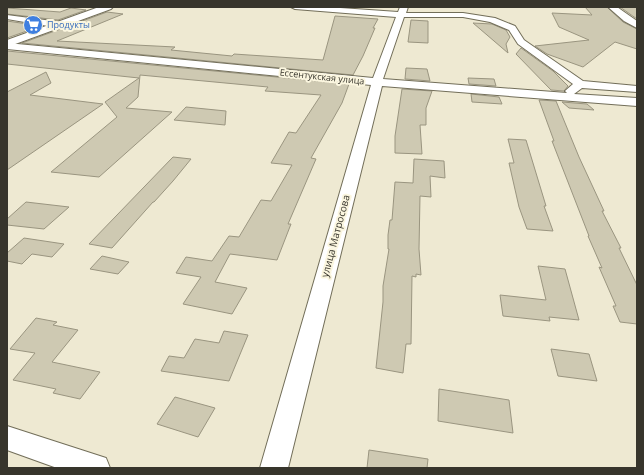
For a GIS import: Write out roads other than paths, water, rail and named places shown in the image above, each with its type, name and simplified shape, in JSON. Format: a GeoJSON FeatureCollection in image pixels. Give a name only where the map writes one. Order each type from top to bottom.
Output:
{"type":"FeatureCollection","features":[{"type":"Feature","properties":{"kind":"street"},"geometry":{"type":"LineString","coordinates":[[7,45],[108,7]]}},
{"type":"Feature","properties":{"kind":"street"},"geometry":{"type":"LineString","coordinates":[[295,7],[402,11],[465,11],[512,28],[521,42],[580,84],[637,89]]}},
{"type":"Feature","properties":{"kind":"street"},"geometry":{"type":"LineString","coordinates":[[612,7],[637,25]]}},
{"type":"Feature","properties":{"kind":"street","name":"улица Матросова"},"geometry":{"type":"LineString","coordinates":[[274,468],[377,82],[402,11]]}},
{"type":"Feature","properties":{"kind":"street"},"geometry":{"type":"LineString","coordinates":[[7,17],[60,25]]}},
{"type":"Feature","properties":{"kind":"street","name":"Ессентукская улица"},"geometry":{"type":"LineString","coordinates":[[7,45],[377,82],[637,102]]}},
{"type":"Feature","properties":{"kind":"street"},"geometry":{"type":"LineString","coordinates":[[566,96],[580,84]]}},
{"type":"Feature","properties":{"kind":"street"},"geometry":{"type":"LineString","coordinates":[[7,438],[96,468]]}},
{"type":"Feature","properties":{"kind":"place","name":"Продукты"},"geometry":{"type":"Point","coordinates":[33,25]}}]}
